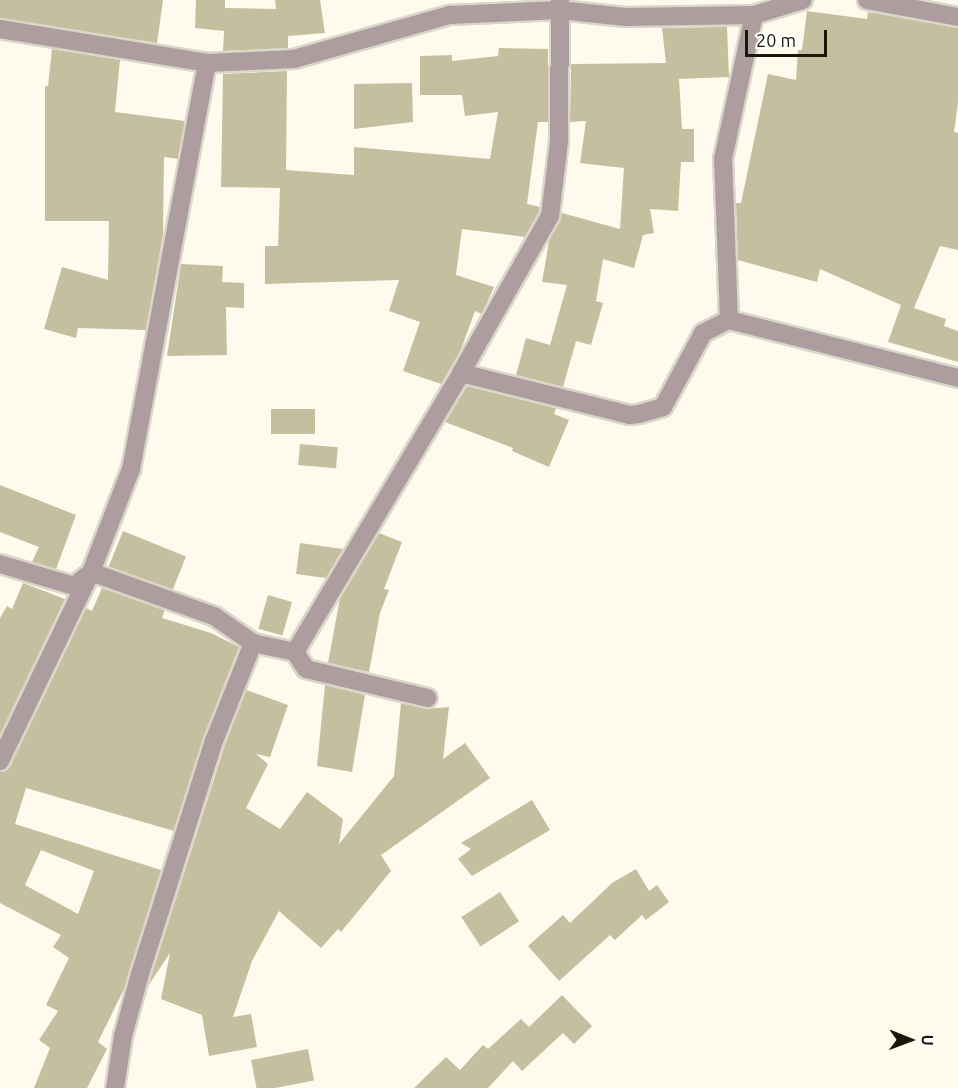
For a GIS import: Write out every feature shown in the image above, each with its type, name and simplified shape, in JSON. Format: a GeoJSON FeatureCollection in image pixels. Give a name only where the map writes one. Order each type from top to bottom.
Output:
{"type":"FeatureCollection","features":[{"type":"Feature","properties":{"kind":"street"},"geometry":{"type":"LineString","coordinates":[[0,29],[207,63],[294,59],[450,15],[560,5],[626,17],[754,15],[803,0]]}},
{"type":"Feature","properties":{"kind":"street"},"geometry":{"type":"LineString","coordinates":[[867,0],[958,17]]}},
{"type":"Feature","properties":{"kind":"street"},"geometry":{"type":"LineString","coordinates":[[295,652],[461,373],[552,209],[559,142],[560,5]]}},
{"type":"Feature","properties":{"kind":"street"},"geometry":{"type":"LineString","coordinates":[[729,320],[723,159],[754,15]]}},
{"type":"Feature","properties":{"kind":"street"},"geometry":{"type":"LineString","coordinates":[[0,761],[91,572],[131,469],[207,63]]}},
{"type":"Feature","properties":{"kind":"street"},"geometry":{"type":"LineString","coordinates":[[461,373],[630,415],[639,414],[663,407],[704,333],[729,320],[958,378]]}},
{"type":"Feature","properties":{"kind":"street"},"geometry":{"type":"LineString","coordinates":[[0,564],[74,586],[91,572]]}},
{"type":"Feature","properties":{"kind":"street"},"geometry":{"type":"LineString","coordinates":[[91,572],[214,616],[253,643],[295,652],[306,669],[428,698]]}},
{"type":"Feature","properties":{"kind":"street"},"geometry":{"type":"LineString","coordinates":[[115,1088],[123,1036],[140,974],[214,741],[253,643]]}},
{"type":"Feature","properties":{"kind":"building"},"geometry":{"type":"Polygon","coordinates":[[[0,0],[163,0],[157,43],[0,18],[0,0]]]}},
{"type":"Feature","properties":{"kind":"building"},"geometry":{"type":"Polygon","coordinates":[[[196,0],[225,0],[225,8],[276,9],[275,0],[320,0],[325,33],[288,36],[288,48],[223,51],[224,31],[195,28],[196,0]]]}},
{"type":"Feature","properties":{"kind":"building"},"geometry":{"type":"Polygon","coordinates":[[[807,11],[867,19],[868,12],[958,28],[958,103],[954,132],[958,133],[958,250],[940,246],[914,308],[946,319],[944,326],[958,331],[958,362],[888,342],[901,305],[820,269],[817,282],[738,260],[736,203],[741,203],[768,74],[796,80],[798,50],[802,50],[807,11]]]}},
{"type":"Feature","properties":{"kind":"building"},"geometry":{"type":"Polygon","coordinates":[[[727,27],[729,77],[679,79],[682,129],[694,129],[694,162],[681,162],[678,211],[650,209],[654,233],[643,235],[634,268],[603,259],[596,301],[603,303],[591,345],[576,341],[563,387],[516,375],[526,338],[550,345],[567,285],[542,282],[549,241],[562,213],[620,229],[624,168],[580,163],[586,121],[570,122],[571,64],[666,63],[662,28],[727,27]]]}},
{"type":"Feature","properties":{"kind":"building"},"geometry":{"type":"Polygon","coordinates":[[[499,48],[548,49],[548,122],[538,122],[527,204],[540,207],[525,237],[462,229],[456,275],[494,287],[482,314],[475,311],[460,352],[441,384],[403,371],[420,322],[389,311],[399,280],[265,284],[265,246],[278,246],[280,188],[221,187],[223,74],[287,71],[286,170],[354,175],[354,147],[490,159],[498,112],[465,116],[462,95],[420,95],[420,56],[452,55],[452,61],[498,56],[499,48]]]}},
{"type":"Feature","properties":{"kind":"building"},"geometry":{"type":"Polygon","coordinates":[[[52,49],[120,60],[115,112],[185,121],[178,159],[164,157],[163,235],[146,330],[78,328],[76,338],[44,329],[62,267],[108,280],[109,221],[45,221],[45,86],[48,86],[52,49]]]}},
{"type":"Feature","properties":{"kind":"building"},"geometry":{"type":"Polygon","coordinates":[[[412,83],[413,122],[354,129],[354,84],[412,83]]]}},
{"type":"Feature","properties":{"kind":"building"},"geometry":{"type":"Polygon","coordinates":[[[181,264],[223,266],[222,282],[244,283],[244,308],[226,307],[227,355],[167,356],[181,264]]]}},
{"type":"Feature","properties":{"kind":"building"},"geometry":{"type":"Polygon","coordinates":[[[466,386],[556,408],[554,414],[569,420],[549,467],[512,451],[513,448],[445,422],[466,386]]]}},
{"type":"Feature","properties":{"kind":"building"},"geometry":{"type":"Polygon","coordinates":[[[271,409],[315,409],[315,434],[271,434],[271,409]]]}},
{"type":"Feature","properties":{"kind":"building"},"geometry":{"type":"Polygon","coordinates":[[[300,444],[338,447],[336,468],[298,465],[300,444]]]}},
{"type":"Feature","properties":{"kind":"building"},"geometry":{"type":"Polygon","coordinates":[[[0,485],[76,515],[56,569],[32,562],[39,547],[0,532],[0,485]]]}},
{"type":"Feature","properties":{"kind":"building"},"geometry":{"type":"Polygon","coordinates":[[[123,531],[186,556],[171,593],[108,567],[123,531]]]}},
{"type":"Feature","properties":{"kind":"building"},"geometry":{"type":"Polygon","coordinates":[[[379,533],[402,542],[384,589],[389,590],[380,613],[369,672],[328,663],[340,598],[379,533]]]}},
{"type":"Feature","properties":{"kind":"building"},"geometry":{"type":"Polygon","coordinates":[[[300,543],[343,549],[326,578],[296,574],[300,543]]]}},
{"type":"Feature","properties":{"kind":"building"},"geometry":{"type":"Polygon","coordinates":[[[23,583],[65,599],[0,735],[0,618],[7,606],[12,609],[23,583]]]}},
{"type":"Feature","properties":{"kind":"building"},"geometry":{"type":"Polygon","coordinates":[[[102,588],[165,610],[162,618],[211,633],[239,647],[204,737],[174,831],[26,788],[15,824],[161,870],[124,989],[98,1042],[107,1049],[87,1088],[34,1088],[50,1048],[39,1040],[58,1011],[46,1005],[69,958],[53,947],[61,935],[0,903],[0,772],[10,766],[86,608],[92,611],[102,588]],[[41,850],[25,885],[78,914],[94,871],[41,850]]]}},
{"type":"Feature","properties":{"kind":"building"},"geometry":{"type":"Polygon","coordinates":[[[268,595],[292,602],[282,636],[258,629],[268,595]]]}},
{"type":"Feature","properties":{"kind":"building"},"geometry":{"type":"Polygon","coordinates":[[[325,685],[365,695],[352,772],[317,766],[325,685]]]}},
{"type":"Feature","properties":{"kind":"building"},"geometry":{"type":"Polygon","coordinates":[[[246,690],[288,705],[270,757],[256,754],[268,764],[246,808],[280,829],[307,792],[343,819],[339,844],[394,776],[401,703],[426,709],[449,707],[443,759],[465,743],[490,778],[381,855],[391,871],[341,932],[338,929],[321,948],[279,911],[252,961],[233,1017],[251,1014],[257,1047],[209,1056],[202,1015],[161,999],[170,953],[148,986],[225,745],[246,690]]]}},
{"type":"Feature","properties":{"kind":"building"},"geometry":{"type":"Polygon","coordinates":[[[532,800],[550,830],[472,876],[458,859],[471,849],[461,843],[532,800]]]}},
{"type":"Feature","properties":{"kind":"building"},"geometry":{"type":"Polygon","coordinates":[[[636,869],[649,891],[657,885],[669,902],[646,920],[642,915],[615,940],[610,935],[559,981],[528,946],[563,915],[570,923],[612,883],[636,869]]]}},
{"type":"Feature","properties":{"kind":"building"},"geometry":{"type":"Polygon","coordinates":[[[500,892],[519,921],[480,946],[461,917],[500,892]]]}},
{"type":"Feature","properties":{"kind":"building"},"geometry":{"type":"Polygon","coordinates":[[[562,995],[592,1026],[574,1044],[563,1033],[522,1071],[513,1061],[488,1088],[414,1088],[446,1057],[460,1070],[483,1045],[488,1049],[521,1019],[529,1027],[562,995]]]}},
{"type":"Feature","properties":{"kind":"building"},"geometry":{"type":"Polygon","coordinates":[[[308,1049],[314,1080],[275,1088],[256,1088],[251,1060],[308,1049]]]}}]}
